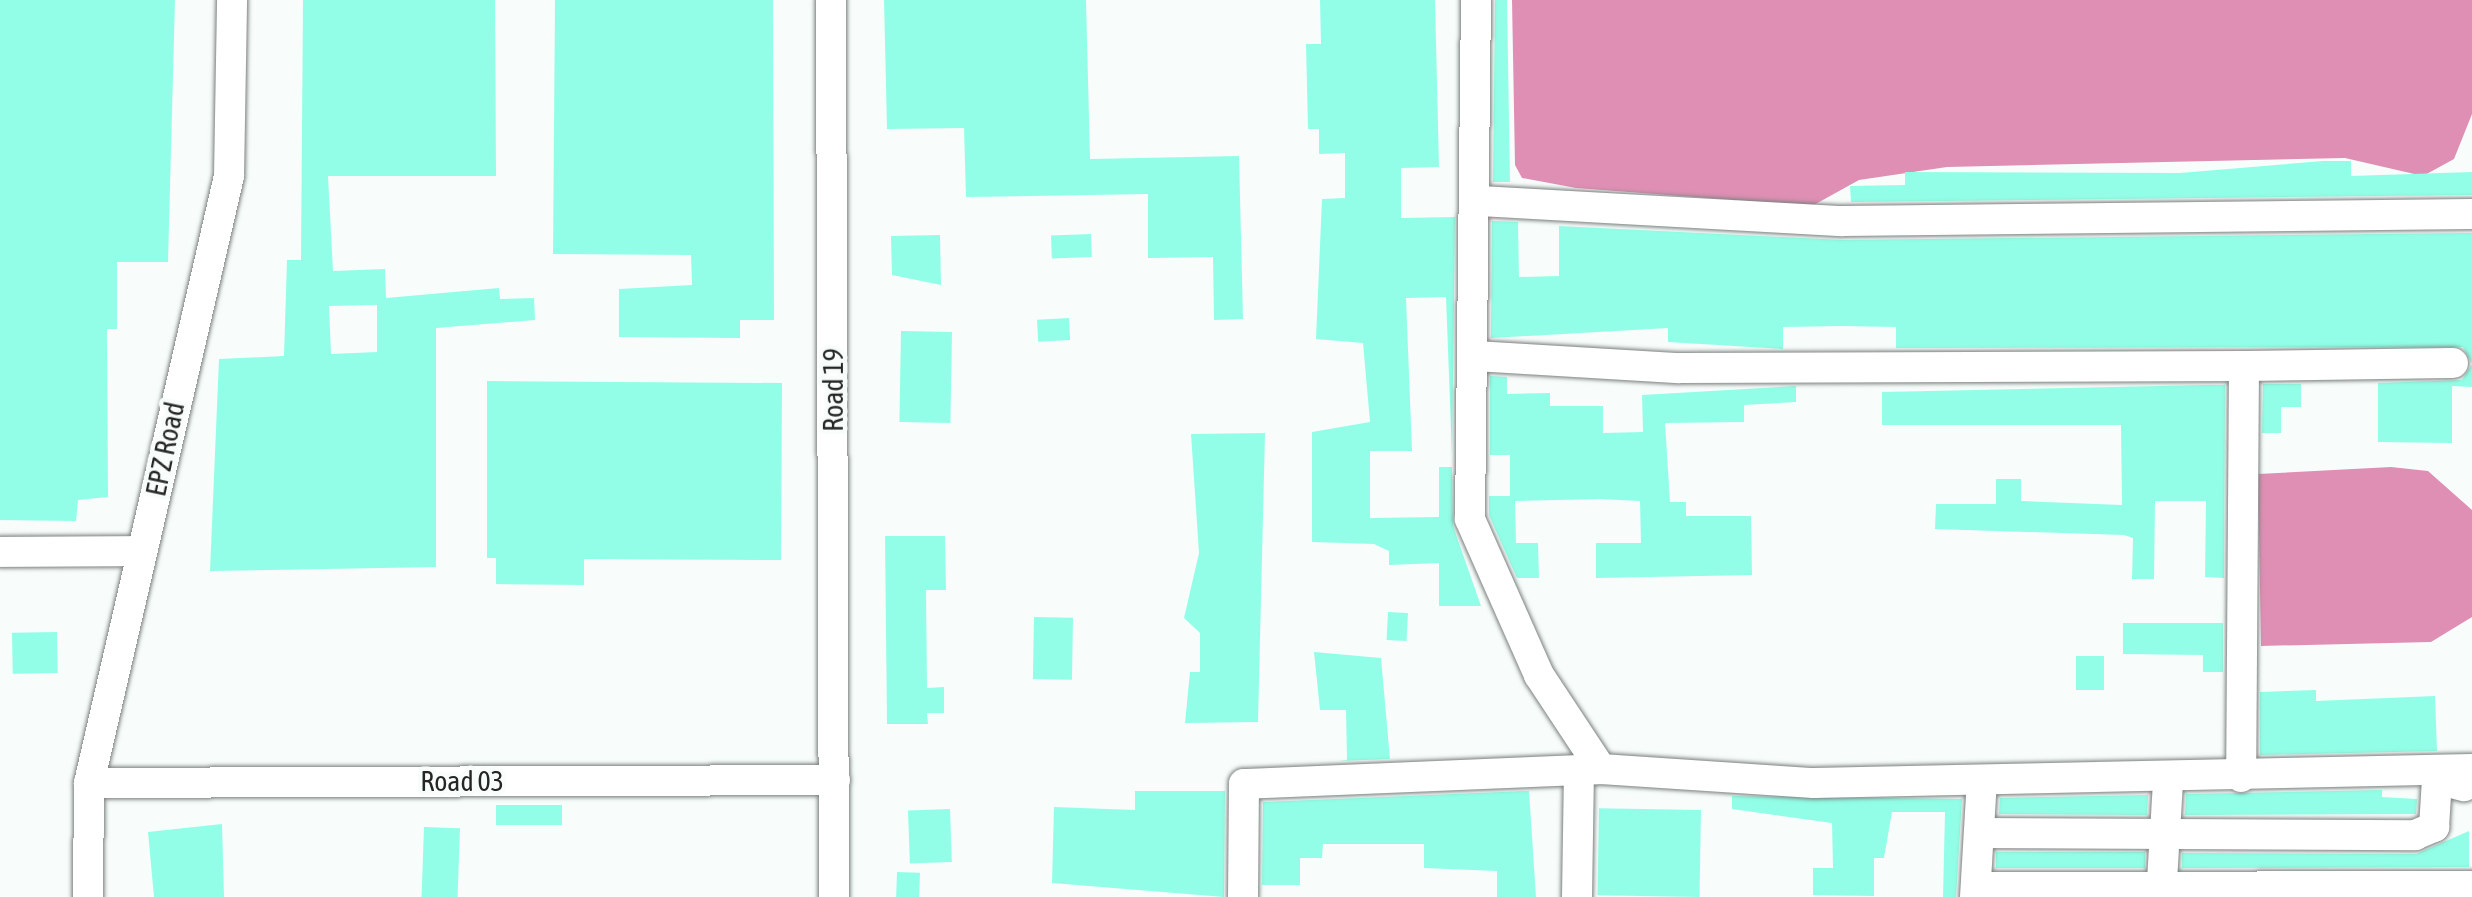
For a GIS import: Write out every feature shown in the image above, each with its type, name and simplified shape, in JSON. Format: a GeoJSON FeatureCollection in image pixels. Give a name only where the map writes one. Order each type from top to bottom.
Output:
{"type":"FeatureCollection","features":[{"type":"Feature","properties":{"kind":"street","name":"EPZ Road"},"geometry":{"type":"LineString","coordinates":[[88,897],[89,783],[229,176],[232,0]]}},
{"type":"Feature","properties":{"kind":"street","name":"Road 19"},"geometry":{"type":"LineString","coordinates":[[832,0],[834,897]]}},
{"type":"Feature","properties":{"kind":"street"},"geometry":{"type":"LineString","coordinates":[[1476,0],[1480,202],[1470,519],[1540,676],[1590,770],[1577,897]]}},
{"type":"Feature","properties":{"kind":"street"},"geometry":{"type":"LineString","coordinates":[[1480,202],[1842,221],[2472,214]]}},
{"type":"Feature","properties":{"kind":"street"},"geometry":{"type":"LineString","coordinates":[[1475,356],[1680,368],[2453,363]]}},
{"type":"Feature","properties":{"kind":"street"},"geometry":{"type":"LineString","coordinates":[[2241,777],[2244,366]]}},
{"type":"Feature","properties":{"kind":"street"},"geometry":{"type":"LineString","coordinates":[[0,552],[142,551]]}},
{"type":"Feature","properties":{"kind":"street"},"geometry":{"type":"LineString","coordinates":[[1244,897],[1244,784],[1590,770],[1700,782],[2168,782],[2472,769]]}},
{"type":"Feature","properties":{"kind":"street"},"geometry":{"type":"LineString","coordinates":[[1979,833],[2415,835],[2434,827],[2437,779],[2472,788]]}},
{"type":"Feature","properties":{"kind":"street","name":"Road 03"},"geometry":{"type":"LineString","coordinates":[[89,783],[834,780]]}},
{"type":"Feature","properties":{"kind":"street"},"geometry":{"type":"LineString","coordinates":[[1982,780],[1976,892],[2472,886]]}},
{"type":"Feature","properties":{"kind":"street"},"geometry":{"type":"LineString","coordinates":[[2161,891],[2168,782]]}},
{"type":"Feature","properties":{"kind":"shaded area"},"geometry":{"type":"Polygon","coordinates":[[[1512,0],[2472,0],[2472,114],[2454,159],[2423,176],[2345,158],[1947,167],[1859,180],[1812,206],[1576,188],[1522,178],[1515,165],[1512,0]]]}},
{"type":"Feature","properties":{"kind":"shaded area"},"geometry":{"type":"Polygon","coordinates":[[[2391,467],[2428,471],[2472,510],[2472,617],[2431,642],[2261,646],[2258,474],[2391,467]]]}},
{"type":"Feature","properties":{"kind":"building"},"geometry":{"type":"Polygon","coordinates":[[[0,0],[175,0],[168,262],[117,262],[117,329],[107,329],[108,497],[78,500],[76,521],[0,520],[0,0]]]}},
{"type":"Feature","properties":{"kind":"building"},"geometry":{"type":"Polygon","coordinates":[[[303,0],[495,0],[496,176],[328,176],[333,271],[385,269],[386,298],[499,288],[500,299],[534,298],[535,320],[436,328],[436,567],[210,571],[219,359],[284,356],[287,260],[301,260],[303,0]],[[377,305],[329,306],[331,354],[377,352],[377,305]]]}},
{"type":"Feature","properties":{"kind":"building"},"geometry":{"type":"Polygon","coordinates":[[[555,0],[773,0],[774,320],[740,320],[740,338],[619,337],[619,289],[692,285],[691,255],[553,254],[555,0]]]}},
{"type":"Feature","properties":{"kind":"building"},"geometry":{"type":"Polygon","coordinates":[[[884,0],[1086,0],[1090,159],[1239,156],[1243,319],[1214,320],[1213,257],[1148,258],[1148,194],[966,197],[964,128],[887,129],[884,0]]]}},
{"type":"Feature","properties":{"kind":"building"},"geometry":{"type":"Polygon","coordinates":[[[1320,0],[1435,0],[1439,167],[1401,168],[1401,218],[1455,217],[1452,455],[1446,297],[1406,298],[1412,451],[1370,451],[1370,518],[1439,517],[1439,467],[1452,467],[1453,526],[1481,606],[1439,606],[1439,563],[1389,565],[1389,551],[1374,544],[1312,542],[1312,432],[1370,422],[1363,343],[1316,339],[1322,199],[1345,198],[1345,153],[1319,154],[1319,129],[1308,129],[1306,44],[1321,44],[1320,0]]]}},
{"type":"Feature","properties":{"kind":"building"},"geometry":{"type":"Polygon","coordinates":[[[1495,0],[1507,0],[1510,182],[1493,182],[1495,0]]]}},
{"type":"Feature","properties":{"kind":"building"},"geometry":{"type":"Polygon","coordinates":[[[2351,161],[2351,176],[2472,172],[2472,195],[1851,202],[1850,186],[1905,185],[1905,172],[2180,173],[2351,161]]]}},
{"type":"Feature","properties":{"kind":"building"},"geometry":{"type":"Polygon","coordinates":[[[1492,221],[1518,222],[1519,277],[1559,276],[1559,226],[1842,240],[2472,233],[2472,364],[2463,347],[1896,348],[1896,327],[1783,327],[1783,349],[1668,342],[1668,328],[1491,338],[1492,221]]]}},
{"type":"Feature","properties":{"kind":"building"},"geometry":{"type":"Polygon","coordinates":[[[1091,234],[1092,257],[1052,258],[1051,235],[1091,234]]]}},
{"type":"Feature","properties":{"kind":"building"},"geometry":{"type":"Polygon","coordinates":[[[940,235],[941,285],[892,275],[891,236],[940,235]]]}},
{"type":"Feature","properties":{"kind":"building"},"geometry":{"type":"Polygon","coordinates":[[[1069,318],[1070,340],[1038,342],[1037,320],[1069,318]]]}},
{"type":"Feature","properties":{"kind":"building"},"geometry":{"type":"Polygon","coordinates":[[[901,331],[952,332],[950,423],[899,422],[901,331]]]}},
{"type":"Feature","properties":{"kind":"building"},"geometry":{"type":"Polygon","coordinates":[[[2472,364],[2472,387],[2452,386],[2452,443],[2378,442],[2378,383],[2462,380],[2472,364]]]}},
{"type":"Feature","properties":{"kind":"building"},"geometry":{"type":"Polygon","coordinates":[[[1490,376],[1507,377],[1507,394],[1550,393],[1550,406],[1603,406],[1603,433],[1643,432],[1642,395],[1796,386],[1796,402],[1744,405],[1744,422],[1665,423],[1670,502],[1686,502],[1686,516],[1751,516],[1752,575],[1596,578],[1596,543],[1641,543],[1640,501],[1600,499],[1515,501],[1516,543],[1538,543],[1539,578],[1517,578],[1489,515],[1489,496],[1510,496],[1510,455],[1490,455],[1490,376]]]}},
{"type":"Feature","properties":{"kind":"building"},"geometry":{"type":"Polygon","coordinates":[[[487,381],[782,383],[781,560],[584,559],[584,585],[496,584],[496,558],[487,558],[487,381]]]}},
{"type":"Feature","properties":{"kind":"building"},"geometry":{"type":"Polygon","coordinates":[[[2263,384],[2301,384],[2301,407],[2281,407],[2281,433],[2262,433],[2263,384]]]}},
{"type":"Feature","properties":{"kind":"building"},"geometry":{"type":"Polygon","coordinates":[[[2225,385],[2224,578],[2205,577],[2206,501],[2155,501],[2154,579],[2132,579],[2133,538],[2124,535],[1935,529],[1936,504],[1996,504],[1996,479],[2021,479],[2021,501],[2122,505],[2121,425],[1882,425],[1882,392],[2225,385]]]}},
{"type":"Feature","properties":{"kind":"building"},"geometry":{"type":"Polygon","coordinates":[[[1265,433],[1258,722],[1185,723],[1190,672],[1200,672],[1200,633],[1184,618],[1199,553],[1191,434],[1265,433]]]}},
{"type":"Feature","properties":{"kind":"building"},"geometry":{"type":"Polygon","coordinates":[[[885,536],[945,536],[946,590],[926,590],[927,688],[944,687],[944,713],[927,713],[928,724],[887,724],[885,536]]]}},
{"type":"Feature","properties":{"kind":"building"},"geometry":{"type":"Polygon","coordinates":[[[1388,612],[1408,613],[1407,641],[1387,640],[1388,612]]]}},
{"type":"Feature","properties":{"kind":"building"},"geometry":{"type":"Polygon","coordinates":[[[1034,617],[1073,618],[1072,680],[1033,679],[1034,617]]]}},
{"type":"Feature","properties":{"kind":"building"},"geometry":{"type":"Polygon","coordinates":[[[2123,623],[2223,623],[2223,672],[2203,672],[2203,655],[2123,654],[2123,623]]]}},
{"type":"Feature","properties":{"kind":"building"},"geometry":{"type":"Polygon","coordinates":[[[57,632],[58,673],[13,674],[12,633],[57,632]]]}},
{"type":"Feature","properties":{"kind":"building"},"geometry":{"type":"Polygon","coordinates":[[[1314,652],[1381,658],[1390,759],[1339,761],[1347,760],[1346,710],[1320,710],[1314,652]]]}},
{"type":"Feature","properties":{"kind":"building"},"geometry":{"type":"Polygon","coordinates":[[[2076,656],[2104,656],[2104,690],[2076,690],[2076,656]]]}},
{"type":"Feature","properties":{"kind":"building"},"geometry":{"type":"Polygon","coordinates":[[[2316,690],[2316,701],[2435,696],[2437,751],[2260,755],[2260,692],[2316,690]]]}},
{"type":"Feature","properties":{"kind":"building"},"geometry":{"type":"Polygon","coordinates":[[[2382,790],[2382,797],[2417,799],[2416,814],[2185,815],[2186,794],[2382,790]]]}},
{"type":"Feature","properties":{"kind":"building"},"geometry":{"type":"Polygon","coordinates":[[[1135,791],[1225,791],[1224,897],[1052,883],[1054,807],[1135,810],[1135,791]]]}},
{"type":"Feature","properties":{"kind":"building"},"geometry":{"type":"Polygon","coordinates":[[[1529,791],[1536,897],[1497,897],[1497,871],[1424,868],[1424,844],[1323,844],[1322,858],[1300,858],[1300,885],[1262,885],[1263,802],[1529,791]]]}},
{"type":"Feature","properties":{"kind":"building"},"geometry":{"type":"Polygon","coordinates":[[[2148,795],[2147,815],[1999,814],[2000,798],[2148,795]]]}},
{"type":"Feature","properties":{"kind":"building"},"geometry":{"type":"Polygon","coordinates":[[[1732,796],[1962,799],[1956,897],[1943,897],[1945,812],[1892,812],[1884,858],[1874,858],[1874,896],[1813,895],[1813,868],[1833,868],[1832,823],[1732,809],[1732,796]]]}},
{"type":"Feature","properties":{"kind":"building"},"geometry":{"type":"Polygon","coordinates":[[[496,805],[562,805],[562,825],[496,825],[496,805]]]}},
{"type":"Feature","properties":{"kind":"building"},"geometry":{"type":"Polygon","coordinates":[[[1599,808],[1701,810],[1699,897],[1597,895],[1599,808]]]}},
{"type":"Feature","properties":{"kind":"building"},"geometry":{"type":"Polygon","coordinates":[[[950,809],[952,862],[910,863],[908,810],[950,809]]]}},
{"type":"Feature","properties":{"kind":"building"},"geometry":{"type":"Polygon","coordinates":[[[222,824],[224,897],[154,897],[148,832],[222,824]]]}},
{"type":"Feature","properties":{"kind":"building"},"geometry":{"type":"Polygon","coordinates":[[[424,827],[460,828],[458,897],[422,897],[424,827]]]}},
{"type":"Feature","properties":{"kind":"building"},"geometry":{"type":"Polygon","coordinates":[[[2469,831],[2469,867],[2182,868],[2182,853],[2416,854],[2469,831]]]}},
{"type":"Feature","properties":{"kind":"building"},"geometry":{"type":"Polygon","coordinates":[[[1996,852],[2145,852],[2145,868],[1996,868],[1996,852]]]}},
{"type":"Feature","properties":{"kind":"building"},"geometry":{"type":"Polygon","coordinates":[[[897,872],[920,873],[919,897],[896,897],[897,872]]]}}]}
